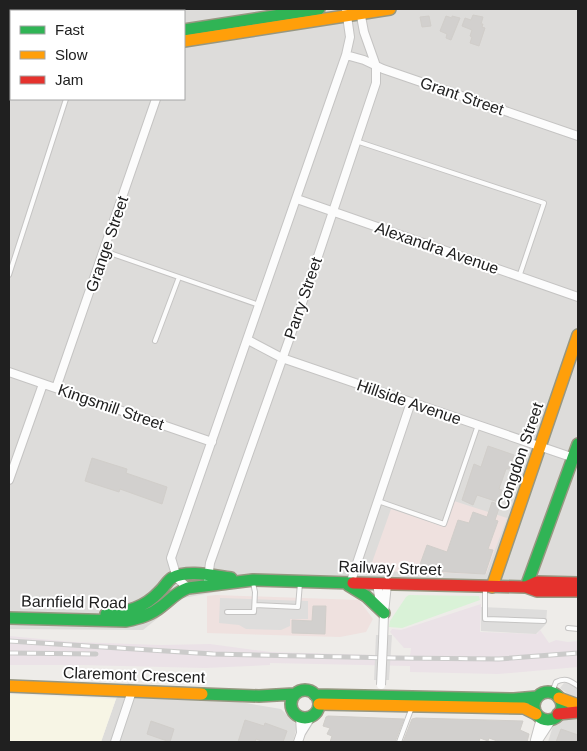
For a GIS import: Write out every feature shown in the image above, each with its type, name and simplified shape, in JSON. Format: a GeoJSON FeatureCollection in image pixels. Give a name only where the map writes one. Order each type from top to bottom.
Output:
{"type":"FeatureCollection","features":[{"type":"Feature","properties":{"kind":"main road"},"geometry":{"type":"LineString","coordinates":[[185,30],[263,13],[319,9]]}},
{"type":"Feature","properties":{"kind":"main road"},"geometry":{"type":"LineString","coordinates":[[185,41],[347,12],[390,9]]}},
{"type":"Feature","properties":{"kind":"main road","name":"Congdon Street"},"geometry":{"type":"LineString","coordinates":[[489,587],[574,359],[578,335]]}},
{"type":"Feature","properties":{"kind":"main road"},"geometry":{"type":"LineString","coordinates":[[526,587],[578,444]]}},
{"type":"Feature","properties":{"kind":"main road","name":"Railway Street"},"geometry":{"type":"LineString","coordinates":[[172,577],[208,580],[300,580],[348,584],[382,583],[526,587],[537,591],[578,591]]}},
{"type":"Feature","properties":{"kind":"main road","name":"Barnfield Road"},"geometry":{"type":"LineString","coordinates":[[9,611],[126,613],[147,604],[163,589],[172,577]]}},
{"type":"Feature","properties":{"kind":"main road","name":"Railway Street"},"geometry":{"type":"LineString","coordinates":[[188,588],[208,580]]}},
{"type":"Feature","properties":{"kind":"main road","name":"Railway Street"},"geometry":{"type":"LineString","coordinates":[[526,587],[537,582],[578,583]]}},
{"type":"Feature","properties":{"kind":"main road"},"geometry":{"type":"LineString","coordinates":[[348,584],[384,612]]}},
{"type":"Feature","properties":{"kind":"main road","name":"Barnfield Road"},"geometry":{"type":"LineString","coordinates":[[9,618],[126,621],[142,618],[161,607],[178,592],[188,588]]}},
{"type":"Feature","properties":{"kind":"main road","name":"Claremont Crescent"},"geometry":{"type":"LineString","coordinates":[[9,686],[292,698],[298,691],[307,690],[317,700],[380,695],[514,699],[537,697]]}},
{"type":"Feature","properties":{"kind":"main road"},"geometry":{"type":"LineString","coordinates":[[556,695],[562,706],[547,716],[534,705],[537,697],[544,692],[556,695],[578,705]]}},
{"type":"Feature","properties":{"kind":"main road","name":"Claremont Crescent"},"geometry":{"type":"LineString","coordinates":[[380,695],[413,706],[524,708],[547,716],[578,712]]}},
{"type":"Feature","properties":{"kind":"main road"},"geometry":{"type":"LineString","coordinates":[[292,698],[292,712],[305,717],[317,712],[317,700]]}},
{"type":"Feature","properties":{"kind":"street","name":"Parry Street"},"geometry":{"type":"LineString","coordinates":[[208,580],[210,563],[307,289],[376,83],[376,66],[364,32],[360,11]]}},
{"type":"Feature","properties":{"kind":"street"},"geometry":{"type":"LineString","coordinates":[[188,588],[177,578],[170,576],[171,558],[346,55],[350,37],[347,12]]}},
{"type":"Feature","properties":{"kind":"street","name":"Grant Street"},"geometry":{"type":"LineString","coordinates":[[346,55],[578,136]]}},
{"type":"Feature","properties":{"kind":"street","name":"Grange Street"},"geometry":{"type":"LineString","coordinates":[[56,388],[156,100]]}},
{"type":"Feature","properties":{"kind":"street","name":"Alexandra Avenue"},"geometry":{"type":"LineString","coordinates":[[296,199],[578,297]]}},
{"type":"Feature","properties":{"kind":"street","name":"Hillside Avenue"},"geometry":{"type":"LineString","coordinates":[[248,340],[282,358],[574,458]]}},
{"type":"Feature","properties":{"kind":"street","name":"Kingsmill Street"},"geometry":{"type":"LineString","coordinates":[[9,372],[212,442]]}},
{"type":"Feature","properties":{"kind":"street"},"geometry":{"type":"LineString","coordinates":[[9,480],[43,384]]}},
{"type":"Feature","properties":{"kind":"street"},"geometry":{"type":"LineString","coordinates":[[348,584],[411,402]]}},
{"type":"Feature","properties":{"kind":"street"},"geometry":{"type":"LineString","coordinates":[[380,695],[384,612],[380,603],[382,583]]}},
{"type":"Feature","properties":{"kind":"street"},"geometry":{"type":"LineString","coordinates":[[114,742],[132,690]]}},
{"type":"Feature","properties":{"kind":"street"},"geometry":{"type":"LineString","coordinates":[[536,742],[547,716]]}},
{"type":"Feature","properties":{"kind":"street"},"geometry":{"type":"LineString","coordinates":[[300,739],[305,717]]}},
{"type":"Feature","properties":{"kind":"lane"},"geometry":{"type":"LineString","coordinates":[[9,275],[66,100]]}},
{"type":"Feature","properties":{"kind":"lane"},"geometry":{"type":"LineString","coordinates":[[356,141],[544,204],[519,277]]}},
{"type":"Feature","properties":{"kind":"lane"},"geometry":{"type":"LineString","coordinates":[[104,251],[259,305]]}},
{"type":"Feature","properties":{"kind":"lane"},"geometry":{"type":"LineString","coordinates":[[155,341],[179,277]]}},
{"type":"Feature","properties":{"kind":"lane"},"geometry":{"type":"LineString","coordinates":[[378,501],[444,524],[478,425]]}},
{"type":"Feature","properties":{"kind":"lane"},"geometry":{"type":"LineString","coordinates":[[227,612],[254,612],[255,592],[253,580]]}},
{"type":"Feature","properties":{"kind":"lane"},"geometry":{"type":"LineString","coordinates":[[254,605],[298,607],[300,580]]}},
{"type":"Feature","properties":{"kind":"lane"},"geometry":{"type":"LineString","coordinates":[[489,587],[485,619],[544,621]]}},
{"type":"Feature","properties":{"kind":"lane"},"geometry":{"type":"LineString","coordinates":[[568,628],[578,629]]}},
{"type":"Feature","properties":{"kind":"lane"},"geometry":{"type":"LineString","coordinates":[[556,695],[556,682],[566,679],[578,686]]}},
{"type":"Feature","properties":{"kind":"lane"},"geometry":{"type":"LineString","coordinates":[[399,742],[413,706]]}},
{"type":"Feature","properties":{"kind":"shaded area"},"geometry":{"type":"Polygon","coordinates":[[[9,9],[78,10],[10,10],[9,43],[9,9]]]}},
{"type":"Feature","properties":{"kind":"shaded area"},"geometry":{"type":"Polygon","coordinates":[[[578,9],[578,594],[377,583],[250,586],[183,598],[143,630],[9,629],[9,43],[10,100],[185,100],[185,10],[78,10],[578,9]]]}},
{"type":"Feature","properties":{"kind":"shaded area"},"geometry":{"type":"Polygon","coordinates":[[[454,501],[507,518],[486,574],[369,571],[391,509],[445,527],[454,501]]]}},
{"type":"Feature","properties":{"kind":"shaded area"},"geometry":{"type":"Polygon","coordinates":[[[207,596],[359,600],[373,619],[366,632],[340,637],[207,633],[207,596]]]}},
{"type":"Feature","properties":{"kind":"shaded area"},"geometry":{"type":"Polygon","coordinates":[[[220,598],[308,601],[308,619],[290,619],[290,626],[281,630],[246,629],[239,625],[219,623],[220,598]]]}},
{"type":"Feature","properties":{"kind":"shaded area"},"geometry":{"type":"Polygon","coordinates":[[[481,604],[480,632],[537,634],[540,630],[549,643],[556,640],[578,641],[578,667],[498,674],[410,672],[410,666],[270,663],[270,665],[205,668],[9,665],[9,636],[72,642],[161,645],[210,644],[270,652],[410,656],[411,648],[404,648],[390,632],[392,629],[401,630],[481,604]]]}},
{"type":"Feature","properties":{"kind":"shaded area"},"geometry":{"type":"Polygon","coordinates":[[[481,607],[547,610],[546,624],[536,634],[481,631],[481,607]]]}},
{"type":"Feature","properties":{"kind":"shaded area"},"geometry":{"type":"Polygon","coordinates":[[[578,682],[578,698],[560,688],[564,683],[578,682]]]}},
{"type":"Feature","properties":{"kind":"shaded area"},"geometry":{"type":"Polygon","coordinates":[[[128,683],[281,709],[297,725],[293,742],[101,742],[116,699],[128,683]]]}},
{"type":"Feature","properties":{"kind":"shaded area"},"geometry":{"type":"Polygon","coordinates":[[[9,694],[116,699],[101,742],[9,742],[9,694]]]}},
{"type":"Feature","properties":{"kind":"shaded area"},"geometry":{"type":"Polygon","coordinates":[[[560,719],[578,719],[578,742],[548,742],[553,726],[560,719]]]}},
{"type":"Feature","properties":{"kind":"green space"},"geometry":{"type":"Polygon","coordinates":[[[409,595],[479,596],[480,600],[402,628],[389,627],[390,621],[409,595]]]}},
{"type":"Feature","properties":{"kind":"pier"},"geometry":{"type":"Polygon","coordinates":[[[376,635],[392,635],[389,680],[374,680],[376,635]]]}},
{"type":"Feature","properties":{"kind":"building"},"geometry":{"type":"Polygon","coordinates":[[[473,15],[483,17],[481,24],[485,28],[479,46],[470,43],[472,30],[462,26],[465,18],[471,20],[473,15]]]}},
{"type":"Feature","properties":{"kind":"building"},"geometry":{"type":"Polygon","coordinates":[[[429,16],[431,26],[422,27],[420,17],[429,16]]]}},
{"type":"Feature","properties":{"kind":"building"},"geometry":{"type":"Polygon","coordinates":[[[446,16],[460,18],[451,40],[446,38],[447,34],[440,31],[446,16]]]}},
{"type":"Feature","properties":{"kind":"building"},"geometry":{"type":"Polygon","coordinates":[[[488,446],[514,455],[509,469],[506,469],[499,489],[502,490],[498,502],[477,495],[473,505],[462,500],[474,464],[481,467],[488,446]]]}},
{"type":"Feature","properties":{"kind":"building"},"geometry":{"type":"Polygon","coordinates":[[[92,458],[127,469],[126,473],[167,487],[162,504],[120,489],[119,492],[85,481],[92,458]]]}},
{"type":"Feature","properties":{"kind":"building"},"geometry":{"type":"Polygon","coordinates":[[[492,502],[500,505],[495,520],[498,521],[488,549],[493,550],[485,574],[428,571],[427,573],[418,570],[427,545],[447,552],[458,520],[469,523],[473,512],[487,517],[492,502]]]}},
{"type":"Feature","properties":{"kind":"building"},"geometry":{"type":"Polygon","coordinates":[[[313,606],[326,606],[325,634],[292,633],[292,620],[312,621],[313,606]]]}},
{"type":"Feature","properties":{"kind":"building"},"geometry":{"type":"Polygon","coordinates":[[[328,716],[404,719],[395,742],[330,742],[332,736],[327,734],[330,728],[323,726],[328,716]]]}},
{"type":"Feature","properties":{"kind":"building"},"geometry":{"type":"Polygon","coordinates":[[[412,719],[523,721],[520,730],[529,734],[527,742],[500,742],[489,738],[488,741],[480,738],[479,742],[403,742],[412,719]]]}},
{"type":"Feature","properties":{"kind":"building"},"geometry":{"type":"Polygon","coordinates":[[[245,720],[264,726],[265,723],[287,731],[283,742],[264,742],[256,739],[255,742],[238,742],[245,720]]]}},
{"type":"Feature","properties":{"kind":"building"},"geometry":{"type":"Polygon","coordinates":[[[151,721],[174,729],[170,742],[147,734],[151,721]]]}},
{"type":"Feature","properties":{"kind":"building"},"geometry":{"type":"Polygon","coordinates":[[[561,729],[578,735],[578,742],[556,742],[561,729]]]}},
{"type":"Feature","properties":{"kind":"railway"},"geometry":{"type":"LineString","coordinates":[[9,641],[213,654],[394,658],[499,659],[578,653]]}},
{"type":"Feature","properties":{"kind":"railway"},"geometry":{"type":"LineString","coordinates":[[9,653],[96,654]]}},
{"type":"Feature","properties":{"kind":"traffic: fast"},"geometry":{"type":"LineString","coordinates":[[185,30],[319,9]]}},
{"type":"Feature","properties":{"kind":"traffic: fast"},"geometry":{"type":"LineString","coordinates":[[526,587],[578,444]]}},
{"type":"Feature","properties":{"kind":"traffic: fast"},"geometry":{"type":"LineString","coordinates":[[106,614],[128,610],[147,602],[170,579],[178,575],[201,574],[231,578]]}},
{"type":"Feature","properties":{"kind":"traffic: fast"},"geometry":{"type":"LineString","coordinates":[[9,618],[126,621],[154,612],[188,588],[253,580],[353,583]]}},
{"type":"Feature","properties":{"kind":"traffic: fast"},"geometry":{"type":"LineString","coordinates":[[348,585],[366,596],[384,613]]}},
{"type":"Feature","properties":{"kind":"traffic: fast"},"geometry":{"type":"LineString","coordinates":[[305,690],[315,694],[319,704],[315,714],[305,718],[295,714],[291,704],[295,694],[305,690]]}},
{"type":"Feature","properties":{"kind":"traffic: fast"},"geometry":{"type":"LineString","coordinates":[[548,692],[558,696],[562,706],[558,716],[548,720],[538,716],[534,706],[538,696],[548,692]]}},
{"type":"Feature","properties":{"kind":"traffic: fast"},"geometry":{"type":"LineString","coordinates":[[202,694],[259,696],[294,694]]}},
{"type":"Feature","properties":{"kind":"traffic: fast"},"geometry":{"type":"LineString","coordinates":[[315,695],[514,699],[537,697]]}},
{"type":"Feature","properties":{"kind":"traffic: slow"},"geometry":{"type":"LineString","coordinates":[[185,41],[390,9]]}},
{"type":"Feature","properties":{"kind":"traffic: slow"},"geometry":{"type":"LineString","coordinates":[[492,587],[578,335]]}},
{"type":"Feature","properties":{"kind":"traffic: slow"},"geometry":{"type":"LineString","coordinates":[[9,686],[202,694]]}},
{"type":"Feature","properties":{"kind":"traffic: slow"},"geometry":{"type":"LineString","coordinates":[[559,698],[578,705]]}},
{"type":"Feature","properties":{"kind":"traffic: slow"},"geometry":{"type":"LineString","coordinates":[[319,704],[524,708],[536,714]]}},
{"type":"Feature","properties":{"kind":"traffic: jam"},"geometry":{"type":"LineString","coordinates":[[526,587],[537,582],[578,583]]}},
{"type":"Feature","properties":{"kind":"traffic: jam"},"geometry":{"type":"LineString","coordinates":[[353,583],[526,587],[537,591],[578,591]]}},
{"type":"Feature","properties":{"kind":"traffic: jam"},"geometry":{"type":"LineString","coordinates":[[558,714],[578,712]]}}]}
